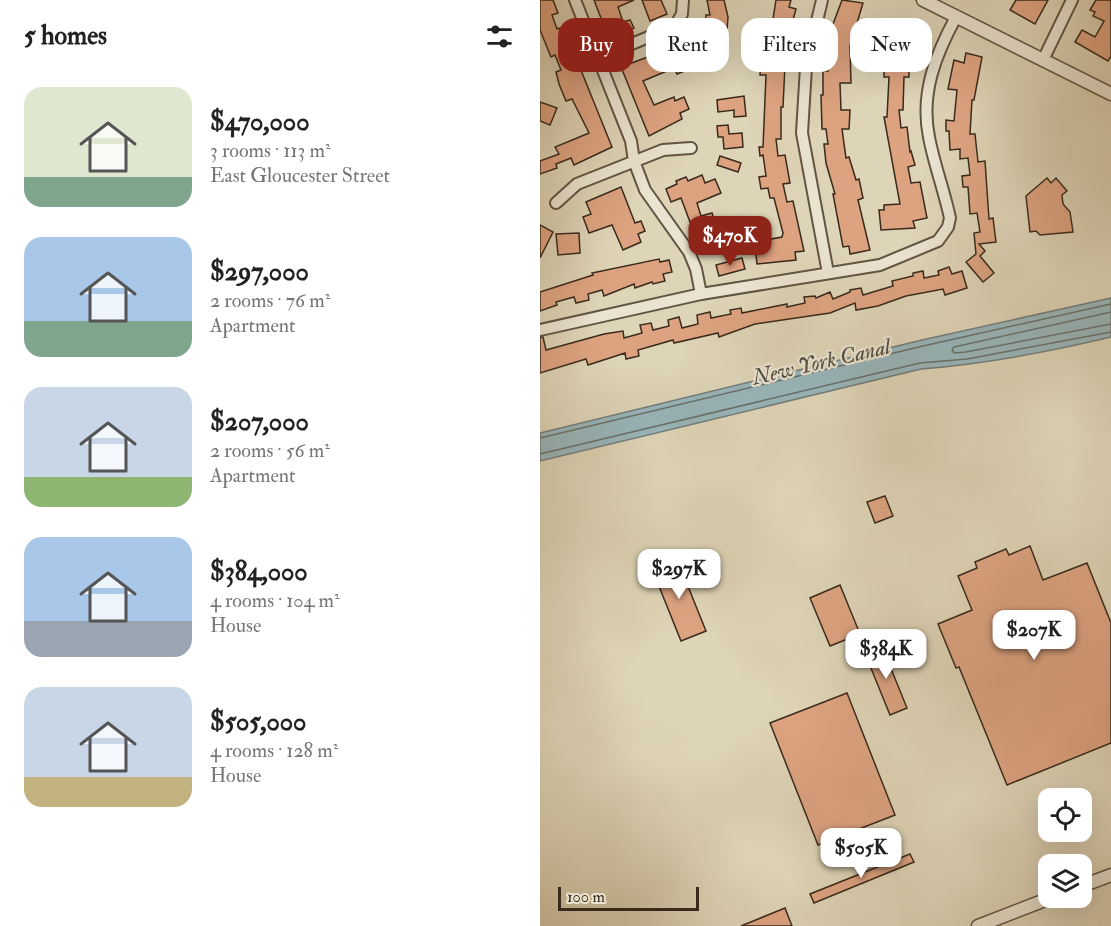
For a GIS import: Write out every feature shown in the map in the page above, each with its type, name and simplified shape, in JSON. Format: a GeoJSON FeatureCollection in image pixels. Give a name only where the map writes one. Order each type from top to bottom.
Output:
{"type":"FeatureCollection","features":[{"type":"Feature","properties":{"kind":"street"},"geometry":{"type":"LineString","coordinates":[[575,0],[582,18]]}},
{"type":"Feature","properties":{"kind":"street"},"geometry":{"type":"LineString","coordinates":[[634,43],[675,26],[682,14],[683,0]]}},
{"type":"Feature","properties":{"kind":"street"},"geometry":{"type":"LineString","coordinates":[[822,0],[806,67],[802,132],[828,273]]}},
{"type":"Feature","properties":{"kind":"street"},"geometry":{"type":"LineString","coordinates":[[923,0],[1111,94]]}},
{"type":"Feature","properties":{"kind":"street"},"geometry":{"type":"LineString","coordinates":[[1043,60],[1072,0]]}},
{"type":"Feature","properties":{"kind":"street"},"geometry":{"type":"LineString","coordinates":[[540,330],[701,294],[895,261],[932,245],[943,237],[950,218],[928,134],[927,108],[936,56],[956,17]]}},
{"type":"Feature","properties":{"kind":"street"},"geometry":{"type":"LineString","coordinates":[[604,72],[631,141],[634,161],[645,190],[689,252],[696,269],[701,294]]}},
{"type":"Feature","properties":{"kind":"street"},"geometry":{"type":"LineString","coordinates":[[556,203],[577,184],[663,150],[691,148]]}},
{"type":"Feature","properties":{"kind":"street"},"geometry":{"type":"LineString","coordinates":[[1092,882],[1111,875]]}},
{"type":"Feature","properties":{"kind":"street"},"geometry":{"type":"LineString","coordinates":[[978,926],[1038,903]]}},
{"type":"Feature","properties":{"kind":"water"},"geometry":{"type":"Polygon","coordinates":[[[1111,298],[1111,337],[1017,357],[921,369],[540,461],[540,433],[922,340],[1111,298]]]}},
{"type":"Feature","properties":{"kind":"building"},"geometry":{"type":"Polygon","coordinates":[[[540,0],[553,0],[558,13],[552,15],[558,28],[558,62],[555,55],[551,57],[540,30],[540,0]]]}},
{"type":"Feature","properties":{"kind":"building"},"geometry":{"type":"Polygon","coordinates":[[[594,0],[634,0],[618,7],[622,18],[601,18],[594,0]]]}},
{"type":"Feature","properties":{"kind":"building"},"geometry":{"type":"Polygon","coordinates":[[[642,0],[661,0],[667,14],[657,18],[649,18],[642,0]]]}},
{"type":"Feature","properties":{"kind":"building"},"geometry":{"type":"Polygon","coordinates":[[[707,0],[724,0],[728,18],[706,18],[706,15],[710,15],[707,0]]]}},
{"type":"Feature","properties":{"kind":"building"},"geometry":{"type":"Polygon","coordinates":[[[776,0],[791,0],[789,7],[796,9],[794,18],[773,18],[776,0]]]}},
{"type":"Feature","properties":{"kind":"building"},"geometry":{"type":"Polygon","coordinates":[[[842,0],[863,3],[858,18],[850,18],[851,83],[840,83],[841,110],[850,110],[849,129],[842,129],[846,158],[849,157],[856,180],[859,179],[863,198],[858,200],[870,250],[850,254],[849,246],[843,247],[833,194],[835,194],[826,163],[824,144],[828,144],[826,129],[822,129],[823,72],[838,72],[838,18],[835,18],[842,0]]]}},
{"type":"Feature","properties":{"kind":"building"},"geometry":{"type":"Polygon","coordinates":[[[1016,0],[1048,0],[1035,24],[1010,10],[1016,0]]]}},
{"type":"Feature","properties":{"kind":"building"},"geometry":{"type":"Polygon","coordinates":[[[1096,0],[1111,0],[1111,56],[1108,61],[1075,42],[1082,30],[1095,37],[1104,21],[1093,16],[1095,12],[1090,10],[1096,0]]]}},
{"type":"Feature","properties":{"kind":"building"},"geometry":{"type":"Polygon","coordinates":[[[966,53],[982,57],[974,100],[972,100],[970,134],[975,134],[978,162],[985,161],[989,219],[993,218],[996,242],[979,244],[985,251],[980,256],[994,273],[983,282],[966,262],[976,254],[974,233],[980,232],[977,213],[970,214],[968,187],[963,187],[962,176],[970,175],[968,158],[960,159],[960,149],[950,150],[949,131],[946,131],[946,120],[954,121],[957,90],[948,89],[954,60],[964,63],[966,53]]]}},
{"type":"Feature","properties":{"kind":"building"},"geometry":{"type":"Polygon","coordinates":[[[646,58],[646,72],[664,72],[643,81],[654,105],[674,97],[675,101],[684,97],[689,109],[680,113],[682,119],[649,136],[623,72],[634,72],[634,62],[646,58]]]}},
{"type":"Feature","properties":{"kind":"building"},"geometry":{"type":"Polygon","coordinates":[[[556,72],[582,72],[612,147],[574,165],[571,158],[556,164],[557,168],[540,174],[540,161],[559,154],[555,147],[589,133],[572,99],[566,101],[556,72]]]}},
{"type":"Feature","properties":{"kind":"building"},"geometry":{"type":"Polygon","coordinates":[[[760,72],[785,72],[781,139],[776,139],[778,156],[785,155],[790,183],[783,184],[787,202],[793,201],[804,251],[795,252],[796,260],[757,264],[756,255],[761,253],[760,241],[782,237],[783,233],[774,198],[770,198],[768,188],[761,189],[759,177],[766,176],[763,155],[760,156],[759,147],[763,147],[766,75],[760,75],[760,72]]]}},
{"type":"Feature","properties":{"kind":"building"},"geometry":{"type":"Polygon","coordinates":[[[884,72],[909,72],[909,77],[904,77],[903,110],[899,110],[901,128],[907,127],[910,152],[915,165],[908,167],[911,183],[920,182],[927,218],[913,221],[915,228],[881,230],[879,210],[884,210],[884,205],[900,204],[884,117],[887,117],[889,77],[884,77],[884,72]]]}},
{"type":"Feature","properties":{"kind":"building"},"geometry":{"type":"Polygon","coordinates":[[[744,96],[746,116],[734,117],[734,110],[718,112],[717,100],[744,96]]]}},
{"type":"Feature","properties":{"kind":"building"},"geometry":{"type":"Polygon","coordinates":[[[540,102],[557,108],[550,125],[540,121],[540,102]]]}},
{"type":"Feature","properties":{"kind":"building"},"geometry":{"type":"Polygon","coordinates":[[[728,125],[729,134],[742,133],[743,147],[724,149],[723,137],[718,137],[717,126],[728,125]]]}},
{"type":"Feature","properties":{"kind":"building"},"geometry":{"type":"Polygon","coordinates":[[[720,156],[741,163],[738,172],[717,165],[720,156]]]}},
{"type":"Feature","properties":{"kind":"building"},"geometry":{"type":"Polygon","coordinates":[[[702,175],[705,183],[715,179],[721,193],[697,203],[701,216],[712,213],[717,230],[730,227],[734,246],[710,252],[705,229],[696,231],[694,221],[690,222],[681,198],[671,202],[666,189],[686,177],[688,181],[702,175]]]}},
{"type":"Feature","properties":{"kind":"building"},"geometry":{"type":"Polygon","coordinates":[[[1047,178],[1051,183],[1056,178],[1067,191],[1062,195],[1063,204],[1070,212],[1073,232],[1040,235],[1036,231],[1030,232],[1026,196],[1047,178]]]}},
{"type":"Feature","properties":{"kind":"building"},"geometry":{"type":"Polygon","coordinates":[[[621,187],[635,223],[641,221],[645,231],[638,234],[641,242],[623,250],[612,225],[589,233],[583,217],[591,214],[586,202],[621,187]]]}},
{"type":"Feature","properties":{"kind":"building"},"geometry":{"type":"Polygon","coordinates":[[[540,225],[553,232],[540,258],[540,225]]]}},
{"type":"Feature","properties":{"kind":"building"},"geometry":{"type":"Polygon","coordinates":[[[579,233],[580,253],[558,255],[556,234],[579,233]]]}},
{"type":"Feature","properties":{"kind":"building"},"geometry":{"type":"Polygon","coordinates":[[[742,258],[745,269],[719,276],[716,265],[742,258]]]}},
{"type":"Feature","properties":{"kind":"building"},"geometry":{"type":"Polygon","coordinates":[[[659,259],[660,262],[669,260],[672,272],[663,274],[665,281],[653,284],[652,282],[635,288],[634,284],[604,296],[602,290],[588,294],[589,300],[576,303],[574,297],[556,302],[557,305],[540,311],[540,292],[593,275],[592,273],[659,259]]]}},
{"type":"Feature","properties":{"kind":"building"},"geometry":{"type":"Polygon","coordinates":[[[949,267],[952,274],[962,271],[967,288],[945,295],[943,289],[906,296],[878,306],[856,310],[855,303],[830,313],[755,324],[719,337],[718,333],[674,343],[673,340],[638,350],[639,356],[626,359],[625,353],[588,365],[586,359],[540,373],[540,337],[543,337],[546,350],[623,331],[624,338],[642,333],[640,325],[651,323],[653,330],[669,326],[668,320],[679,317],[682,328],[698,324],[697,315],[710,312],[711,318],[731,314],[730,310],[741,308],[742,313],[787,304],[787,307],[805,303],[804,297],[815,296],[816,298],[830,292],[833,299],[850,290],[861,288],[863,295],[893,286],[892,281],[913,276],[913,273],[923,271],[924,278],[939,275],[938,271],[949,267]]]}},
{"type":"Feature","properties":{"kind":"building"},"geometry":{"type":"Polygon","coordinates":[[[885,496],[893,516],[875,523],[867,502],[885,496]]]}},
{"type":"Feature","properties":{"kind":"building"},"geometry":{"type":"Polygon","coordinates":[[[1030,546],[1043,580],[1087,563],[1111,623],[1111,743],[1007,785],[959,667],[956,668],[938,624],[972,610],[958,576],[977,568],[975,562],[1006,549],[1009,555],[1030,546]]]}},
{"type":"Feature","properties":{"kind":"building"},"geometry":{"type":"Polygon","coordinates":[[[677,559],[706,631],[681,641],[652,569],[677,559]]]}},
{"type":"Feature","properties":{"kind":"building"},"geometry":{"type":"Polygon","coordinates":[[[840,585],[860,634],[830,646],[810,598],[840,585]]]}},
{"type":"Feature","properties":{"kind":"building"},"geometry":{"type":"Polygon","coordinates":[[[881,644],[907,708],[890,715],[864,651],[881,644]]]}},
{"type":"Feature","properties":{"kind":"building"},"geometry":{"type":"Polygon","coordinates":[[[847,693],[895,815],[818,845],[770,723],[847,693]]]}},
{"type":"Feature","properties":{"kind":"building"},"geometry":{"type":"Polygon","coordinates":[[[910,854],[914,862],[814,903],[810,894],[910,854]]]}},
{"type":"Feature","properties":{"kind":"building"},"geometry":{"type":"Polygon","coordinates":[[[785,908],[792,926],[741,926],[785,908]]]}},
{"type":"Feature","properties":{"kind":"water label","name":"New York Canal"},"geometry":{"type":"Point","coordinates":[821,361]}}]}
